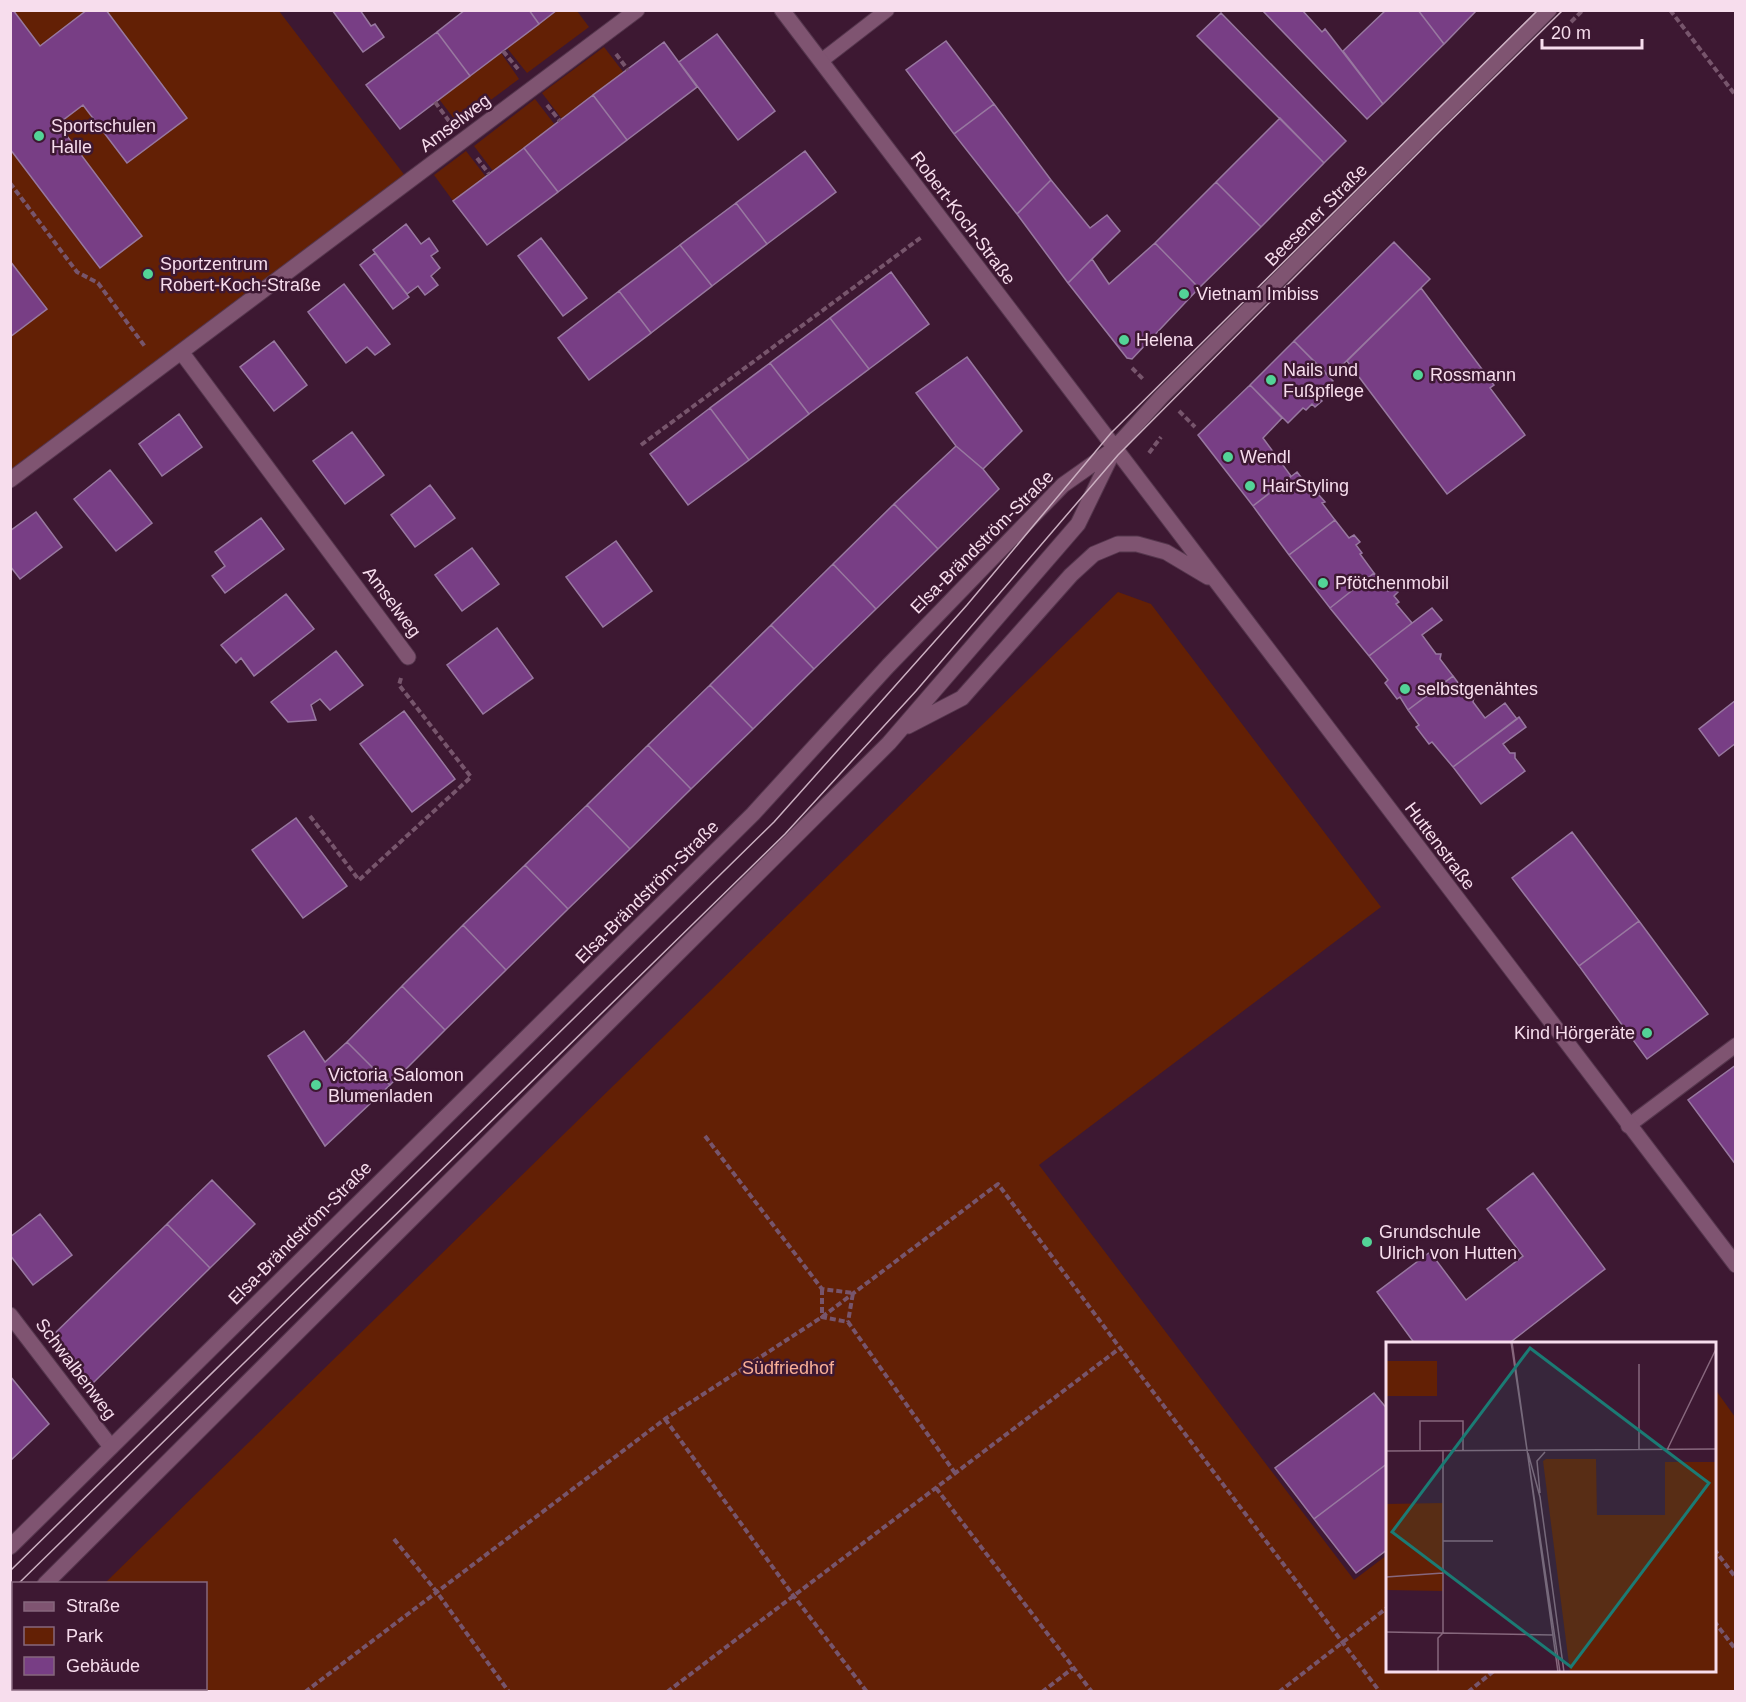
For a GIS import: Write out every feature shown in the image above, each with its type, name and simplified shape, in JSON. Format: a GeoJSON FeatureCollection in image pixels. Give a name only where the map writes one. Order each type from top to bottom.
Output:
{"type":"FeatureCollection","features":[{"type":"Feature","properties":{"kind":"street","name":"Amselweg"},"geometry":{"type":"LineString","coordinates":[[10,480],[637,10]]}},
{"type":"Feature","properties":{"kind":"street","name":"Robert-Koch-Straße"},"geometry":{"type":"LineString","coordinates":[[782,10],[1114,449]]}},
{"type":"Feature","properties":{"kind":"street","name":"Beesener Straße"},"geometry":{"type":"LineString","coordinates":[[1114,449],[1162,396],[1549,10]]}},
{"type":"Feature","properties":{"kind":"street","name":"Amselweg"},"geometry":{"type":"LineString","coordinates":[[182,353],[408,657]]}},
{"type":"Feature","properties":{"kind":"street","name":"Huttenstraße"},"geometry":{"type":"LineString","coordinates":[[1114,449],[1736,1265]]}},
{"type":"Feature","properties":{"kind":"street"},"geometry":{"type":"LineString","coordinates":[[47,1582],[787,846],[900,730],[1078,524],[1114,449]]}},
{"type":"Feature","properties":{"kind":"street","name":"Elsa-Brändström-Straße"},"geometry":{"type":"LineString","coordinates":[[10,1547],[753,814],[888,666],[1063,485],[1114,449]]}},
{"type":"Feature","properties":{"kind":"street"},"geometry":{"type":"LineString","coordinates":[[900,730],[962,698],[1071,575],[1094,554],[1118,544],[1137,544],[1166,552],[1215,582]]}},
{"type":"Feature","properties":{"kind":"street","name":"Schwalbenweg"},"geometry":{"type":"LineString","coordinates":[[10,1315],[111,1447]]}},
{"type":"Feature","properties":{"kind":"lane"},"geometry":{"type":"LineString","coordinates":[[821,61],[887,10]]}},
{"type":"Feature","properties":{"kind":"lane"},"geometry":{"type":"LineString","coordinates":[[1628,1126],[1736,1044]]}},
{"type":"Feature","properties":{"kind":"path"},"geometry":{"type":"LineString","coordinates":[[1670,10],[1736,96]]}},
{"type":"Feature","properties":{"kind":"path"},"geometry":{"type":"LineString","coordinates":[[10,183],[77,272],[98,283],[161,367]]}},
{"type":"Feature","properties":{"kind":"path"},"geometry":{"type":"LineString","coordinates":[[641,445],[941,223]]}},
{"type":"Feature","properties":{"kind":"path","name":"Amselweg"},"geometry":{"type":"LineString","coordinates":[[310,816],[359,880],[471,777],[399,685],[408,657]]}},
{"type":"Feature","properties":{"kind":"path"},"geometry":{"type":"LineString","coordinates":[[705,1136],[822,1289],[822,1317]]}},
{"type":"Feature","properties":{"kind":"path"},"geometry":{"type":"LineString","coordinates":[[304,1692],[665,1419],[822,1317],[998,1184],[1380,1692]]}},
{"type":"Feature","properties":{"kind":"path"},"geometry":{"type":"LineString","coordinates":[[822,1289],[854,1293]]}},
{"type":"Feature","properties":{"kind":"path"},"geometry":{"type":"LineString","coordinates":[[848,1322],[854,1293]]}},
{"type":"Feature","properties":{"kind":"path"},"geometry":{"type":"LineString","coordinates":[[822,1317],[848,1322],[955,1473]]}},
{"type":"Feature","properties":{"kind":"path"},"geometry":{"type":"LineString","coordinates":[[667,1692],[1120,1348]]}},
{"type":"Feature","properties":{"kind":"path"},"geometry":{"type":"LineString","coordinates":[[665,1419],[867,1692]]}},
{"type":"Feature","properties":{"kind":"path"},"geometry":{"type":"LineString","coordinates":[[936,1488],[1092,1692]]}},
{"type":"Feature","properties":{"kind":"path"},"geometry":{"type":"LineString","coordinates":[[394,1539],[436,1591],[509,1692]]}},
{"type":"Feature","properties":{"kind":"path"},"geometry":{"type":"LineString","coordinates":[[1716,1552],[1736,1578]]}},
{"type":"Feature","properties":{"kind":"path"},"geometry":{"type":"LineString","coordinates":[[1279,1692],[1386,1609]]}},
{"type":"Feature","properties":{"kind":"path"},"geometry":{"type":"LineString","coordinates":[[1716,1625],[1736,1650]]}},
{"type":"Feature","properties":{"kind":"path"},"geometry":{"type":"LineString","coordinates":[[1042,1692],[1073,1668]]}},
{"type":"Feature","properties":{"kind":"path"},"geometry":{"type":"LineString","coordinates":[[1468,1692],[1494,1672]]}},
{"type":"Feature","properties":{"kind":"green space","name":"Sportzentrum Robert-Koch-Straße"},"geometry":{"type":"Polygon","coordinates":[[[11,11],[279,11],[409,181],[11,480],[11,11]]]}},
{"type":"Feature","properties":{"kind":"green space"},"geometry":{"type":"Polygon","coordinates":[[[557,11],[577,11],[589,27],[527,73],[507,48],[557,11]]]}},
{"type":"Feature","properties":{"kind":"green space"},"geometry":{"type":"Polygon","coordinates":[[[604,47],[624,73],[562,119],[542,93],[604,47]]]}},
{"type":"Feature","properties":{"kind":"green space"},"geometry":{"type":"Polygon","coordinates":[[[501,53],[519,79],[458,124],[439,99],[501,53]]]}},
{"type":"Feature","properties":{"kind":"green space"},"geometry":{"type":"Polygon","coordinates":[[[535,99],[555,125],[493,171],[474,146],[535,99]]]}},
{"type":"Feature","properties":{"kind":"green space"},"geometry":{"type":"Polygon","coordinates":[[[466,151],[486,177],[453,201],[434,175],[466,151]]]}},
{"type":"Feature","properties":{"kind":"green space","name":"Südfriedhof"},"geometry":{"type":"Polygon","coordinates":[[[1118,592],[1151,604],[1381,907],[1039,1165],[1354,1580],[1386,1556],[1386,1672],[1716,1672],[1716,1390],[1735,1417],[1735,1691],[11,1691],[12,1674],[12,1690],[207,1690],[207,1582],[106,1582],[1118,592]]]}},
{"type":"Feature","properties":{"kind":"building","name":"Sportschulen Halle"},"geometry":{"type":"Polygon","coordinates":[[[10,10],[13,10],[40,46],[87,10],[106,10],[187,118],[127,163],[83,105],[58,124],[142,236],[100,268],[10,149],[10,10]]]}},
{"type":"Feature","properties":{"kind":"building"},"geometry":{"type":"Polygon","coordinates":[[[332,10],[360,10],[371,26],[375,24],[384,37],[363,52],[332,10]]]}},
{"type":"Feature","properties":{"kind":"building"},"geometry":{"type":"Polygon","coordinates":[[[465,10],[529,10],[539,24],[470,76],[437,32],[465,10]]]}},
{"type":"Feature","properties":{"kind":"building"},"geometry":{"type":"Polygon","coordinates":[[[529,10],[557,10],[539,24],[529,10]]]}},
{"type":"Feature","properties":{"kind":"building"},"geometry":{"type":"Polygon","coordinates":[[[1262,10],[1302,10],[1322,32],[1325,29],[1383,104],[1367,119],[1262,10]]]}},
{"type":"Feature","properties":{"kind":"building"},"geometry":{"type":"Polygon","coordinates":[[[1386,10],[1418,10],[1444,44],[1383,104],[1343,51],[1386,10]]]}},
{"type":"Feature","properties":{"kind":"building"},"geometry":{"type":"Polygon","coordinates":[[[1418,10],[1477,10],[1444,44],[1418,10]]]}},
{"type":"Feature","properties":{"kind":"building"},"geometry":{"type":"Polygon","coordinates":[[[1221,13],[1346,141],[1324,163],[1197,36],[1221,13]]]}},
{"type":"Feature","properties":{"kind":"building"},"geometry":{"type":"Polygon","coordinates":[[[437,32],[470,76],[400,129],[366,85],[437,32]]]}},
{"type":"Feature","properties":{"kind":"building"},"geometry":{"type":"Polygon","coordinates":[[[717,34],[775,111],[738,140],[679,62],[717,34]]]}},
{"type":"Feature","properties":{"kind":"building"},"geometry":{"type":"Polygon","coordinates":[[[946,41],[994,104],[954,134],[906,70],[946,41]]]}},
{"type":"Feature","properties":{"kind":"building"},"geometry":{"type":"Polygon","coordinates":[[[664,42],[697,87],[627,140],[593,95],[664,42]]]}},
{"type":"Feature","properties":{"kind":"building"},"geometry":{"type":"Polygon","coordinates":[[[593,95],[627,140],[558,192],[524,148],[593,95]]]}},
{"type":"Feature","properties":{"kind":"building"},"geometry":{"type":"Polygon","coordinates":[[[994,104],[1051,180],[1017,214],[954,134],[994,104]]]}},
{"type":"Feature","properties":{"kind":"building"},"geometry":{"type":"Polygon","coordinates":[[[1280,118],[1324,163],[1261,227],[1216,182],[1280,118]]]}},
{"type":"Feature","properties":{"kind":"building"},"geometry":{"type":"Polygon","coordinates":[[[524,148],[558,192],[487,245],[453,201],[524,148]]]}},
{"type":"Feature","properties":{"kind":"building"},"geometry":{"type":"Polygon","coordinates":[[[805,151],[836,192],[767,244],[736,203],[805,151]]]}},
{"type":"Feature","properties":{"kind":"building"},"geometry":{"type":"Polygon","coordinates":[[[1051,180],[1090,228],[1107,215],[1120,231],[1068,283],[1017,214],[1051,180]]]}},
{"type":"Feature","properties":{"kind":"building"},"geometry":{"type":"Polygon","coordinates":[[[1216,182],[1261,227],[1199,288],[1155,243],[1216,182]]]}},
{"type":"Feature","properties":{"kind":"building"},"geometry":{"type":"Polygon","coordinates":[[[736,203],[767,244],[712,286],[680,245],[736,203]]]}},
{"type":"Feature","properties":{"kind":"building"},"geometry":{"type":"Polygon","coordinates":[[[406,224],[421,244],[429,238],[438,251],[431,256],[440,268],[431,276],[438,285],[425,295],[418,286],[407,294],[373,250],[406,224]]]}},
{"type":"Feature","properties":{"kind":"building"},"geometry":{"type":"Polygon","coordinates":[[[541,238],[587,298],[563,316],[518,256],[541,238]]]}},
{"type":"Feature","properties":{"kind":"building"},"geometry":{"type":"Polygon","coordinates":[[[1394,242],[1430,279],[1330,377],[1294,341],[1394,242]]]}},
{"type":"Feature","properties":{"kind":"building"},"geometry":{"type":"Polygon","coordinates":[[[1155,243],[1199,288],[1132,359],[1127,358],[1068,283],[1092,259],[1109,284],[1155,243]]]}},
{"type":"Feature","properties":{"kind":"building"},"geometry":{"type":"Polygon","coordinates":[[[680,245],[712,286],[651,333],[619,291],[680,245]]]}},
{"type":"Feature","properties":{"kind":"building"},"geometry":{"type":"Polygon","coordinates":[[[375,253],[409,297],[393,309],[360,265],[375,253]]]}},
{"type":"Feature","properties":{"kind":"building"},"geometry":{"type":"Polygon","coordinates":[[[10,261],[47,309],[10,337],[10,261]]]}},
{"type":"Feature","properties":{"kind":"building"},"geometry":{"type":"Polygon","coordinates":[[[891,272],[929,324],[869,369],[830,318],[891,272]]]}},
{"type":"Feature","properties":{"kind":"building"},"geometry":{"type":"Polygon","coordinates":[[[344,284],[390,344],[375,355],[367,347],[346,363],[308,312],[344,284]]]}},
{"type":"Feature","properties":{"kind":"building"},"geometry":{"type":"Polygon","coordinates":[[[1421,288],[1494,385],[1490,388],[1525,435],[1447,494],[1347,361],[1421,288]]]}},
{"type":"Feature","properties":{"kind":"building"},"geometry":{"type":"Polygon","coordinates":[[[619,291],[651,333],[589,380],[558,338],[619,291]]]}},
{"type":"Feature","properties":{"kind":"building"},"geometry":{"type":"Polygon","coordinates":[[[830,318],[869,369],[809,414],[770,363],[830,318]]]}},
{"type":"Feature","properties":{"kind":"building"},"geometry":{"type":"Polygon","coordinates":[[[274,341],[307,385],[274,411],[240,367],[274,341]]]}},
{"type":"Feature","properties":{"kind":"building"},"geometry":{"type":"Polygon","coordinates":[[[1294,341],[1333,381],[1317,396],[1322,401],[1315,407],[1312,404],[1306,410],[1303,408],[1288,423],[1250,385],[1294,341]]]}},
{"type":"Feature","properties":{"kind":"building"},"geometry":{"type":"Polygon","coordinates":[[[967,357],[1022,431],[983,469],[956,446],[916,393],[967,357]]]}},
{"type":"Feature","properties":{"kind":"building"},"geometry":{"type":"Polygon","coordinates":[[[770,363],[809,414],[749,460],[710,408],[770,363]]]}},
{"type":"Feature","properties":{"kind":"building"},"geometry":{"type":"Polygon","coordinates":[[[1250,385],[1282,418],[1263,438],[1291,476],[1253,506],[1198,435],[1250,385]]]}},
{"type":"Feature","properties":{"kind":"building"},"geometry":{"type":"Polygon","coordinates":[[[710,408],[749,460],[688,505],[650,454],[710,408]]]}},
{"type":"Feature","properties":{"kind":"building"},"geometry":{"type":"Polygon","coordinates":[[[179,414],[202,447],[162,476],[139,444],[179,414]]]}},
{"type":"Feature","properties":{"kind":"building"},"geometry":{"type":"Polygon","coordinates":[[[352,432],[384,475],[345,504],[313,461],[352,432]]]}},
{"type":"Feature","properties":{"kind":"building"},"geometry":{"type":"Polygon","coordinates":[[[956,446],[983,469],[999,489],[938,549],[894,504],[956,446]]]}},
{"type":"Feature","properties":{"kind":"building"},"geometry":{"type":"Polygon","coordinates":[[[110,470],[152,523],[116,551],[74,499],[110,470]]]}},
{"type":"Feature","properties":{"kind":"building"},"geometry":{"type":"Polygon","coordinates":[[[1297,472],[1311,490],[1316,486],[1321,492],[1318,494],[1325,502],[1322,503],[1335,520],[1289,555],[1253,506],[1297,472]]]}},
{"type":"Feature","properties":{"kind":"building"},"geometry":{"type":"Polygon","coordinates":[[[430,485],[455,518],[415,547],[391,515],[430,485]]]}},
{"type":"Feature","properties":{"kind":"building"},"geometry":{"type":"Polygon","coordinates":[[[894,504],[938,549],[876,609],[833,564],[894,504]]]}},
{"type":"Feature","properties":{"kind":"building"},"geometry":{"type":"Polygon","coordinates":[[[36,512],[62,547],[20,579],[10,566],[10,531],[36,512]]]}},
{"type":"Feature","properties":{"kind":"building"},"geometry":{"type":"Polygon","coordinates":[[[261,518],[284,549],[225,593],[212,576],[225,566],[215,552],[261,518]]]}},
{"type":"Feature","properties":{"kind":"building"},"geometry":{"type":"Polygon","coordinates":[[[1335,520],[1349,538],[1354,535],[1360,542],[1356,545],[1362,553],[1360,554],[1374,573],[1330,608],[1289,555],[1335,520]]]}},
{"type":"Feature","properties":{"kind":"building"},"geometry":{"type":"Polygon","coordinates":[[[616,541],[652,591],[603,627],[566,577],[616,541]]]}},
{"type":"Feature","properties":{"kind":"building"},"geometry":{"type":"Polygon","coordinates":[[[472,548],[499,584],[462,611],[435,575],[472,548]]]}},
{"type":"Feature","properties":{"kind":"building"},"geometry":{"type":"Polygon","coordinates":[[[833,564],[876,609],[814,669],[771,625],[833,564]]]}},
{"type":"Feature","properties":{"kind":"building"},"geometry":{"type":"Polygon","coordinates":[[[1374,573],[1388,591],[1393,587],[1398,592],[1394,596],[1399,602],[1396,604],[1412,623],[1369,656],[1330,608],[1374,573]]]}},
{"type":"Feature","properties":{"kind":"building"},"geometry":{"type":"Polygon","coordinates":[[[286,594],[314,629],[254,676],[241,658],[236,663],[221,645],[286,594]]]}},
{"type":"Feature","properties":{"kind":"building"},"geometry":{"type":"Polygon","coordinates":[[[1432,608],[1442,620],[1422,635],[1436,654],[1441,654],[1440,659],[1453,676],[1408,710],[1400,697],[1397,699],[1385,683],[1388,680],[1369,656],[1432,608]]]}},
{"type":"Feature","properties":{"kind":"building"},"geometry":{"type":"Polygon","coordinates":[[[771,625],[814,669],[753,729],[710,685],[771,625]]]}},
{"type":"Feature","properties":{"kind":"building"},"geometry":{"type":"Polygon","coordinates":[[[497,628],[533,678],[483,714],[447,665],[497,628]]]}},
{"type":"Feature","properties":{"kind":"building"},"geometry":{"type":"Polygon","coordinates":[[[336,651],[363,685],[330,710],[320,699],[311,705],[316,720],[288,722],[271,702],[336,651]]]}},
{"type":"Feature","properties":{"kind":"building"},"geometry":{"type":"Polygon","coordinates":[[[1453,676],[1468,696],[1474,697],[1473,702],[1485,718],[1505,703],[1517,719],[1453,767],[1432,742],[1429,744],[1416,727],[1419,725],[1408,710],[1453,676]]]}},
{"type":"Feature","properties":{"kind":"building"},"geometry":{"type":"Polygon","coordinates":[[[710,685],[753,729],[691,789],[648,745],[710,685]]]}},
{"type":"Feature","properties":{"kind":"building"},"geometry":{"type":"Polygon","coordinates":[[[1736,700],[1736,743],[1719,756],[1699,729],[1736,700]]]}},
{"type":"Feature","properties":{"kind":"building"},"geometry":{"type":"Polygon","coordinates":[[[404,711],[455,779],[412,812],[360,744],[404,711]]]}},
{"type":"Feature","properties":{"kind":"building"},"geometry":{"type":"Polygon","coordinates":[[[1519,717],[1526,727],[1503,744],[1510,753],[1515,753],[1515,758],[1525,771],[1481,804],[1453,767],[1519,717]]]}},
{"type":"Feature","properties":{"kind":"building"},"geometry":{"type":"Polygon","coordinates":[[[648,745],[691,789],[630,849],[587,805],[648,745]]]}},
{"type":"Feature","properties":{"kind":"building"},"geometry":{"type":"Polygon","coordinates":[[[587,805],[630,849],[568,909],[525,865],[587,805]]]}},
{"type":"Feature","properties":{"kind":"building"},"geometry":{"type":"Polygon","coordinates":[[[296,818],[347,886],[303,918],[252,850],[296,818]]]}},
{"type":"Feature","properties":{"kind":"building"},"geometry":{"type":"Polygon","coordinates":[[[1572,832],[1639,921],[1579,966],[1512,878],[1572,832]]]}},
{"type":"Feature","properties":{"kind":"building"},"geometry":{"type":"Polygon","coordinates":[[[525,865],[568,909],[506,970],[463,925],[525,865]]]}},
{"type":"Feature","properties":{"kind":"building"},"geometry":{"type":"Polygon","coordinates":[[[1639,921],[1708,1014],[1647,1059],[1579,966],[1639,921]]]}},
{"type":"Feature","properties":{"kind":"building"},"geometry":{"type":"Polygon","coordinates":[[[463,925],[506,970],[445,1030],[402,986],[463,925]]]}},
{"type":"Feature","properties":{"kind":"building"},"geometry":{"type":"Polygon","coordinates":[[[402,986],[445,1030],[390,1085],[347,1042],[402,986]]]}},
{"type":"Feature","properties":{"kind":"building"},"geometry":{"type":"Polygon","coordinates":[[[304,1031],[325,1062],[347,1042],[390,1085],[325,1146],[268,1056],[304,1031]]]}},
{"type":"Feature","properties":{"kind":"building"},"geometry":{"type":"Polygon","coordinates":[[[1736,1065],[1736,1165],[1688,1100],[1736,1065]]]}},
{"type":"Feature","properties":{"kind":"building"},"geometry":{"type":"Polygon","coordinates":[[[1533,1173],[1605,1269],[1511,1342],[1414,1342],[1377,1292],[1430,1252],[1466,1300],[1523,1256],[1487,1209],[1533,1173]]]}},
{"type":"Feature","properties":{"kind":"building"},"geometry":{"type":"Polygon","coordinates":[[[212,1180],[255,1224],[210,1268],[167,1224],[212,1180]]]}},
{"type":"Feature","properties":{"kind":"building"},"geometry":{"type":"Polygon","coordinates":[[[40,1214],[72,1255],[33,1285],[10,1255],[10,1237],[40,1214]]]}},
{"type":"Feature","properties":{"kind":"building"},"geometry":{"type":"Polygon","coordinates":[[[167,1224],[210,1268],[90,1386],[51,1337],[167,1224]]]}},
{"type":"Feature","properties":{"kind":"building"},"geometry":{"type":"Polygon","coordinates":[[[10,1376],[49,1424],[10,1461],[10,1376]]]}},
{"type":"Feature","properties":{"kind":"building"},"geometry":{"type":"Polygon","coordinates":[[[1374,1393],[1386,1408],[1386,1465],[1314,1519],[1275,1468],[1374,1393]]]}},
{"type":"Feature","properties":{"kind":"building"},"geometry":{"type":"Polygon","coordinates":[[[1386,1465],[1386,1550],[1356,1573],[1314,1519],[1386,1465]]]}},
{"type":"Feature","properties":{"kind":"tram line"},"geometry":{"type":"LineString","coordinates":[[10,1571],[774,822],[967,605],[1111,433],[1538,10]]}},
{"type":"Feature","properties":{"kind":"tram line"},"geometry":{"type":"LineString","coordinates":[[20,1582],[785,834],[916,691],[1118,455],[1563,10]]}},
{"type":"Feature","properties":{"kind":"place","name":"Sportschulen Halle"},"geometry":{"type":"Point","coordinates":[39,136]}},
{"type":"Feature","properties":{"kind":"place","name":"Sportzentrum Robert-Koch-Straße"},"geometry":{"type":"Point","coordinates":[148,274]}},
{"type":"Feature","properties":{"kind":"place","name":"Vietnam Imbiss"},"geometry":{"type":"Point","coordinates":[1184,294]}},
{"type":"Feature","properties":{"kind":"place","name":"Helena"},"geometry":{"type":"Point","coordinates":[1124,340]}},
{"type":"Feature","properties":{"kind":"place","name":"Rossmann"},"geometry":{"type":"Point","coordinates":[1418,375]}},
{"type":"Feature","properties":{"kind":"place","name":"Nails und Fußpflege"},"geometry":{"type":"Point","coordinates":[1271,380]}},
{"type":"Feature","properties":{"kind":"place","name":"Wendl"},"geometry":{"type":"Point","coordinates":[1228,457]}},
{"type":"Feature","properties":{"kind":"place","name":"HairStyling"},"geometry":{"type":"Point","coordinates":[1250,486]}},
{"type":"Feature","properties":{"kind":"place","name":"Pfötchenmobil"},"geometry":{"type":"Point","coordinates":[1323,583]}},
{"type":"Feature","properties":{"kind":"place","name":"selbstgenähtes"},"geometry":{"type":"Point","coordinates":[1405,689]}},
{"type":"Feature","properties":{"kind":"place","name":"Kind Hörgeräte"},"geometry":{"type":"Point","coordinates":[1647,1033]}},
{"type":"Feature","properties":{"kind":"place","name":"Victoria Salomon Blumenladen"},"geometry":{"type":"Point","coordinates":[316,1085]}},
{"type":"Feature","properties":{"kind":"place","name":"Grundschule Ulrich von Hutten"},"geometry":{"type":"Point","coordinates":[1367,1242]}}]}
